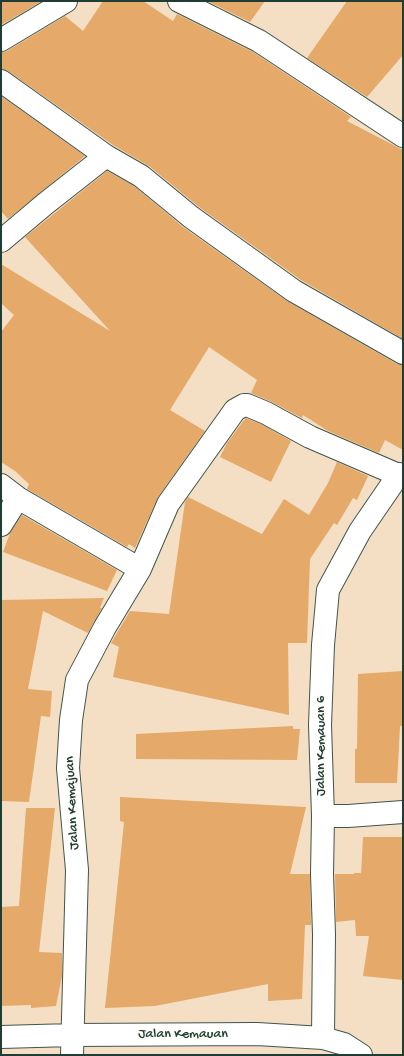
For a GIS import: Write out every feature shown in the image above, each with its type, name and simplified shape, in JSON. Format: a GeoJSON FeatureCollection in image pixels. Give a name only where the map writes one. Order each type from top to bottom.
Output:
{"type":"FeatureCollection","features":[{"type":"Feature","properties":{"kind":"street"},"geometry":{"type":"LineString","coordinates":[[1,40],[66,1]]}},
{"type":"Feature","properties":{"kind":"street"},"geometry":{"type":"LineString","coordinates":[[179,1],[259,42],[403,136]]}},
{"type":"Feature","properties":{"kind":"street"},"geometry":{"type":"LineString","coordinates":[[1,81],[106,156],[141,176],[191,217],[294,291],[403,353]]}},
{"type":"Feature","properties":{"kind":"street"},"geometry":{"type":"LineString","coordinates":[[1,241],[106,156]]}},
{"type":"Feature","properties":{"kind":"street","name":"Jalan Kemajuan"},"geometry":{"type":"LineString","coordinates":[[72,1045],[77,870],[68,768],[71,720],[77,680],[105,627],[140,569],[168,504],[235,410],[247,405],[310,437],[401,476]]}},
{"type":"Feature","properties":{"kind":"street","name":"Jalan Kemauan 6"},"geometry":{"type":"LineString","coordinates":[[323,1038],[323,816],[320,725],[323,645],[328,590],[360,531],[401,476]]}},
{"type":"Feature","properties":{"kind":"street"},"geometry":{"type":"LineString","coordinates":[[1,485],[18,498],[140,569]]}},
{"type":"Feature","properties":{"kind":"street"},"geometry":{"type":"LineString","coordinates":[[1,525],[18,498]]}},
{"type":"Feature","properties":{"kind":"street"},"geometry":{"type":"LineString","coordinates":[[323,816],[348,816],[403,812]]}},
{"type":"Feature","properties":{"kind":"street","name":"Jalan Kemauan"},"geometry":{"type":"LineString","coordinates":[[1,1036],[72,1045],[257,1034],[323,1038],[344,1044],[361,1055]]}},
{"type":"Feature","properties":{"kind":"building"},"geometry":{"type":"Polygon","coordinates":[[[1,1],[42,1],[1,25],[1,1]]]}},
{"type":"Feature","properties":{"kind":"building"},"geometry":{"type":"Polygon","coordinates":[[[103,1],[143,1],[173,21],[177,14],[253,52],[351,117],[347,121],[403,150],[403,339],[301,280],[199,207],[149,166],[113,145],[8,71],[1,69],[1,52],[7,51],[65,16],[83,31],[103,1]]]}},
{"type":"Feature","properties":{"kind":"building"},"geometry":{"type":"Polygon","coordinates":[[[207,1],[265,1],[250,22],[207,1]]]}},
{"type":"Feature","properties":{"kind":"building"},"geometry":{"type":"Polygon","coordinates":[[[347,1],[403,1],[403,55],[367,97],[307,58],[347,1]]]}},
{"type":"Feature","properties":{"kind":"building"},"geometry":{"type":"Polygon","coordinates":[[[1,96],[85,156],[8,219],[1,211],[1,96]]]}},
{"type":"Feature","properties":{"kind":"building"},"geometry":{"type":"Polygon","coordinates":[[[107,171],[134,186],[183,227],[287,301],[397,364],[403,365],[403,450],[385,440],[379,453],[328,431],[303,415],[302,418],[251,393],[257,380],[209,347],[170,410],[205,431],[158,497],[135,548],[129,544],[127,547],[27,489],[29,484],[15,471],[1,462],[1,332],[14,315],[1,303],[1,264],[110,331],[25,237],[107,171]]]}},
{"type":"Feature","properties":{"kind":"building"},"geometry":{"type":"Polygon","coordinates":[[[246,418],[261,424],[291,441],[271,482],[220,457],[227,443],[246,418]]]}},
{"type":"Feature","properties":{"kind":"building"},"geometry":{"type":"Polygon","coordinates":[[[337,462],[368,476],[357,500],[353,498],[337,525],[334,523],[310,559],[307,643],[288,643],[289,715],[113,677],[119,647],[111,643],[130,611],[169,614],[185,502],[188,497],[262,534],[284,499],[309,515],[328,483],[337,462]]]}},
{"type":"Feature","properties":{"kind":"building"},"geometry":{"type":"Polygon","coordinates":[[[22,515],[117,570],[107,591],[3,552],[10,533],[22,515]]]}},
{"type":"Feature","properties":{"kind":"building"},"geometry":{"type":"Polygon","coordinates":[[[104,598],[100,608],[102,608],[88,633],[43,611],[28,689],[52,691],[50,717],[41,716],[29,802],[1,801],[1,600],[104,598]]]}},
{"type":"Feature","properties":{"kind":"building"},"geometry":{"type":"Polygon","coordinates":[[[403,671],[403,726],[400,726],[397,783],[355,783],[358,674],[403,671]]]}},
{"type":"Feature","properties":{"kind":"building"},"geometry":{"type":"Polygon","coordinates":[[[293,726],[293,729],[300,729],[297,760],[136,759],[136,734],[293,726]]]}},
{"type":"Feature","properties":{"kind":"building"},"geometry":{"type":"Polygon","coordinates":[[[120,797],[306,807],[290,874],[310,874],[311,925],[305,925],[302,999],[268,1001],[268,984],[155,1006],[105,1008],[124,822],[120,821],[120,797]]]}},
{"type":"Feature","properties":{"kind":"building"},"geometry":{"type":"Polygon","coordinates":[[[26,808],[55,808],[39,952],[62,953],[62,976],[56,1006],[31,1008],[31,1005],[1,1006],[1,907],[19,906],[26,808]]]}},
{"type":"Feature","properties":{"kind":"building"},"geometry":{"type":"Polygon","coordinates":[[[363,837],[403,837],[403,980],[363,976],[369,936],[356,936],[355,920],[336,922],[335,874],[361,873],[363,837]]]}}]}
